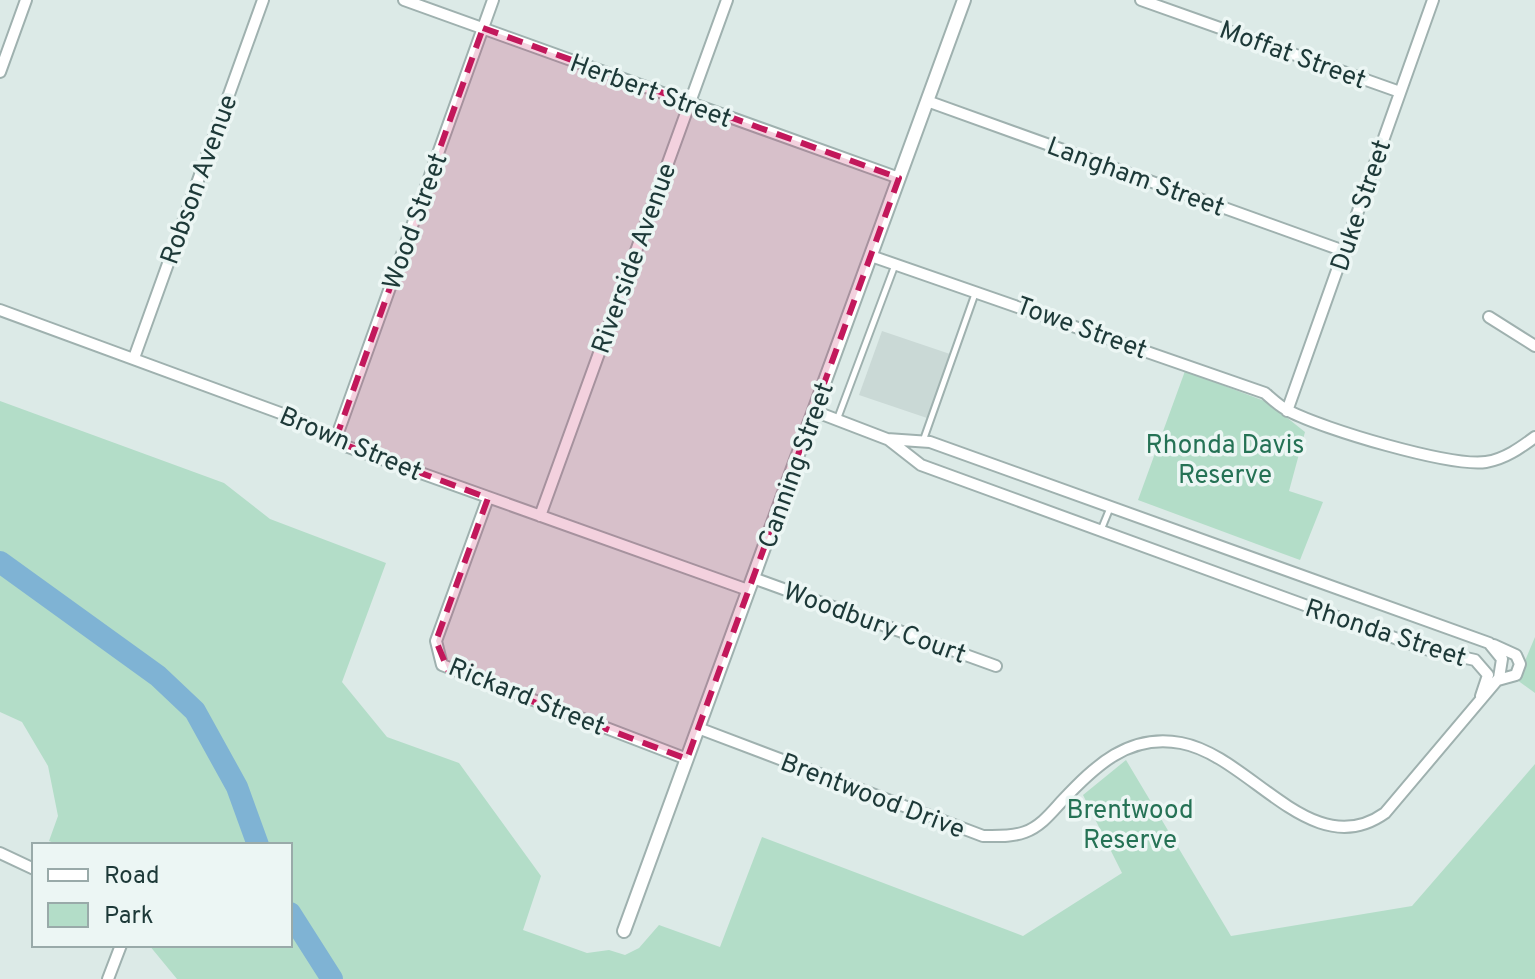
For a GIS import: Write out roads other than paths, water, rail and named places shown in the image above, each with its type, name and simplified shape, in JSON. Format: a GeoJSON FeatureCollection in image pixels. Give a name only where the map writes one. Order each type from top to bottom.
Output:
{"type":"FeatureCollection","features":[{"type":"Feature","properties":{"kind":"street"},"geometry":{"type":"LineString","coordinates":[[0,72],[26,0]]}},
{"type":"Feature","properties":{"kind":"street","name":"Robson Avenue"},"geometry":{"type":"LineString","coordinates":[[134,358],[263,0]]}},
{"type":"Feature","properties":{"kind":"street","name":"Herbert Street"},"geometry":{"type":"LineString","coordinates":[[404,0],[899,178]]}},
{"type":"Feature","properties":{"kind":"street","name":"Wood Street"},"geometry":{"type":"LineString","coordinates":[[335,441],[493,0]]}},
{"type":"Feature","properties":{"kind":"street","name":"Riverside Avenue"},"geometry":{"type":"LineString","coordinates":[[540,516],[727,0]]}},
{"type":"Feature","properties":{"kind":"street","name":"Canning Street"},"geometry":{"type":"LineString","coordinates":[[624,931],[964,0]]}},
{"type":"Feature","properties":{"kind":"street","name":"Moffat Street"},"geometry":{"type":"LineString","coordinates":[[1141,0],[1400,92]]}},
{"type":"Feature","properties":{"kind":"street","name":"Duke Street"},"geometry":{"type":"LineString","coordinates":[[1287,411],[1433,0]]}},
{"type":"Feature","properties":{"kind":"street","name":"Langham Street"},"geometry":{"type":"LineString","coordinates":[[927,101],[1344,251]]}},
{"type":"Feature","properties":{"kind":"street","name":"Towe Street"},"geometry":{"type":"LineString","coordinates":[[871,256],[976,289],[1265,393],[1287,411],[1314,422],[1467,463],[1488,462],[1514,452],[1535,437]]}},
{"type":"Feature","properties":{"kind":"street","name":"Brown Street"},"geometry":{"type":"LineString","coordinates":[[0,310],[302,421],[335,441],[488,498],[751,584]]}},
{"type":"Feature","properties":{"kind":"street"},"geometry":{"type":"LineString","coordinates":[[1489,317],[1535,346]]}},
{"type":"Feature","properties":{"kind":"street","name":"Rhonda Street"},"geometry":{"type":"LineString","coordinates":[[814,411],[887,439],[921,465],[1425,649],[1475,660],[1488,675],[1472,710]]}},
{"type":"Feature","properties":{"kind":"street","name":"Rhonda Street"},"geometry":{"type":"LineString","coordinates":[[887,439],[923,441],[1489,643],[1502,659],[1498,680],[1472,710]]}},
{"type":"Feature","properties":{"kind":"street","name":"Rickard Street"},"geometry":{"type":"LineString","coordinates":[[488,498],[436,641],[442,665],[687,759]]}},
{"type":"Feature","properties":{"kind":"street","name":"Woodbury Court"},"geometry":{"type":"LineString","coordinates":[[751,584],[996,666]]}},
{"type":"Feature","properties":{"kind":"street"},"geometry":{"type":"LineString","coordinates":[[1489,643],[1509,651],[1518,659],[1520,669],[1516,675],[1498,680]]}},
{"type":"Feature","properties":{"kind":"street","name":"Brentwood Drive"},"geometry":{"type":"LineString","coordinates":[[698,728],[983,836],[1026,832],[1044,821],[1092,769],[1112,755],[1135,745],[1159,741],[1182,743],[1211,752],[1295,810],[1343,830],[1367,825],[1385,813],[1472,710]]}},
{"type":"Feature","properties":{"kind":"street"},"geometry":{"type":"LineString","coordinates":[[0,853],[32,868]]}},
{"type":"Feature","properties":{"kind":"street"},"geometry":{"type":"LineString","coordinates":[[108,979],[120,947]]}},
{"type":"Feature","properties":{"kind":"lane"},"geometry":{"type":"LineString","coordinates":[[837,420],[896,264]]}},
{"type":"Feature","properties":{"kind":"lane"},"geometry":{"type":"LineString","coordinates":[[923,441],[976,289]]}},
{"type":"Feature","properties":{"kind":"lane"},"geometry":{"type":"LineString","coordinates":[[1101,531],[1110,508]]}},
{"type":"Feature","properties":{"kind":"waterway"},"geometry":{"type":"LineString","coordinates":[[0,562],[158,676],[195,711],[237,787],[257,843]]}},
{"type":"Feature","properties":{"kind":"waterway"},"geometry":{"type":"LineString","coordinates":[[292,916],[332,979]]}},
{"type":"Feature","properties":{"kind":"park label","name":"Rhonda Davis Reserve"},"geometry":{"type":"Point","coordinates":[1225,459]}},
{"type":"Feature","properties":{"kind":"park label","name":"Brentwood Reserve"},"geometry":{"type":"Point","coordinates":[1130,824]}}]}
